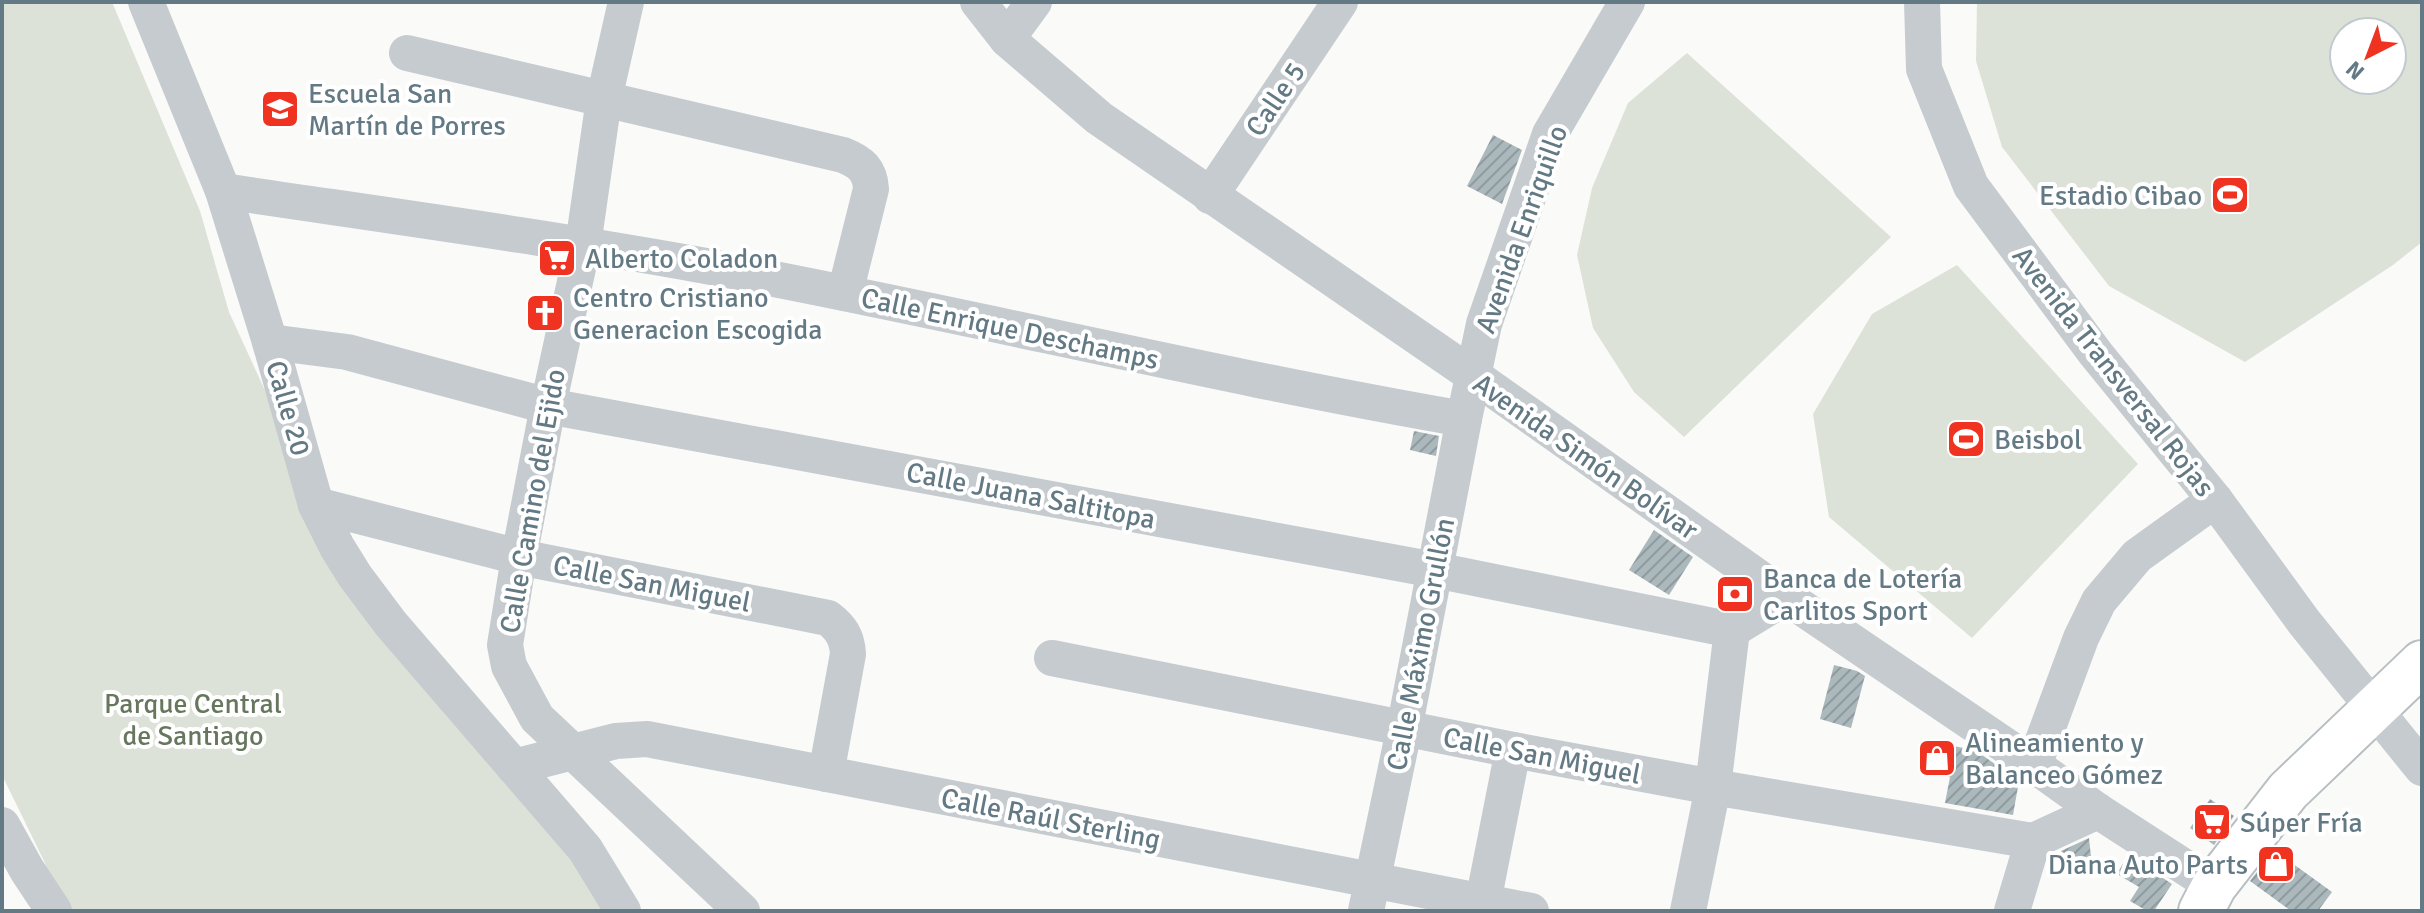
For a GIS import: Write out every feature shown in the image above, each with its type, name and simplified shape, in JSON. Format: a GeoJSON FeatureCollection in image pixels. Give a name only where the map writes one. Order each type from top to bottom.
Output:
{"type":"FeatureCollection","features":[{"type":"Feature","properties":{"kind":"main road"},"geometry":{"type":"LineString","coordinates":[[2208,898],[2288,791],[2375,707],[2419,672]]}},
{"type":"Feature","properties":{"kind":"street","name":"Calle 20"},"geometry":{"type":"LineString","coordinates":[[146,2],[223,191],[316,505],[337,547],[372,600],[585,849],[623,911]]}},
{"type":"Feature","properties":{"kind":"street","name":"Calle Camino del Ejido"},"geometry":{"type":"LineString","coordinates":[[626,2],[604,99],[583,245],[548,406],[505,645],[509,666],[537,718],[742,911]]}},
{"type":"Feature","properties":{"kind":"street","name":"Avenida Simón Bolívar"},"geometry":{"type":"LineString","coordinates":[[978,2],[1007,39],[1099,118],[1474,376],[1786,597],[2034,765],[2208,898]]}},
{"type":"Feature","properties":{"kind":"street"},"geometry":{"type":"LineString","coordinates":[[1007,39],[1034,2]]}},
{"type":"Feature","properties":{"kind":"street","name":"Calle 5"},"geometry":{"type":"LineString","coordinates":[[1210,196],[1340,2]]}},
{"type":"Feature","properties":{"kind":"street","name":"Avenida Enriquillo"},"geometry":{"type":"LineString","coordinates":[[1474,376],[1484,324],[1550,134],[1627,2]]}},
{"type":"Feature","properties":{"kind":"street","name":"Avenida Transversal Rojas"},"geometry":{"type":"LineString","coordinates":[[1922,2],[1924,69],[1971,186],[2096,354],[2215,500],[2304,622],[2422,768]]}},
{"type":"Feature","properties":{"kind":"street"},"geometry":{"type":"LineString","coordinates":[[407,53],[858,161],[867,170],[871,189],[845,293]]}},
{"type":"Feature","properties":{"kind":"street","name":"Calle Enrique Deschamps"},"geometry":{"type":"LineString","coordinates":[[223,191],[583,245],[845,293],[1348,399],[1464,419]]}},
{"type":"Feature","properties":{"kind":"street","name":"Calle Juana Saltitopa"},"geometry":{"type":"LineString","coordinates":[[270,342],[347,352],[548,406],[1435,570],[1732,630]]}},
{"type":"Feature","properties":{"kind":"street","name":"Calle Máximo Grullón"},"geometry":{"type":"LineString","coordinates":[[1369,896],[1474,376]]}},
{"type":"Feature","properties":{"kind":"street"},"geometry":{"type":"LineString","coordinates":[[2034,765],[2081,638],[2099,601],[2137,556],[2215,500]]}},
{"type":"Feature","properties":{"kind":"street","name":"Calle San Miguel"},"geometry":{"type":"LineString","coordinates":[[316,505],[519,557],[828,618],[844,633],[848,654],[826,774]]}},
{"type":"Feature","properties":{"kind":"street"},"geometry":{"type":"LineString","coordinates":[[1688,911],[1713,787],[1732,630],[1786,597]]}},
{"type":"Feature","properties":{"kind":"street","name":"Calle San Miguel"},"geometry":{"type":"LineString","coordinates":[[1052,658],[1404,730],[1713,787],[2033,841]]}},
{"type":"Feature","properties":{"kind":"street","name":"Calle Raúl Sterling"},"geometry":{"type":"LineString","coordinates":[[514,767],[616,741],[647,739],[826,774],[1369,896],[1483,902],[1531,911]]}},
{"type":"Feature","properties":{"kind":"street"},"geometry":{"type":"LineString","coordinates":[[1483,902],[1513,750]]}},
{"type":"Feature","properties":{"kind":"street"},"geometry":{"type":"LineString","coordinates":[[2012,911],[2033,841],[2098,811]]}},
{"type":"Feature","properties":{"kind":"street"},"geometry":{"type":"LineString","coordinates":[[2,825],[54,911]]}},
{"type":"Feature","properties":{"kind":"street"},"geometry":{"type":"LineString","coordinates":[[2,833],[27,911]]}},
{"type":"Feature","properties":{"kind":"green space","name":"Parque Central de Santiago"},"geometry":{"type":"Polygon","coordinates":[[[2,2],[112,2],[200,211],[229,312],[337,547],[622,911],[53,911],[45,863],[2,775],[2,2]]]}},
{"type":"Feature","properties":{"kind":"green space","name":"Estadio Cibao"},"geometry":{"type":"Polygon","coordinates":[[[1977,2],[2422,2],[2422,242],[2393,265],[2245,362],[2109,286],[2002,147],[1976,61],[1977,2]]]}},
{"type":"Feature","properties":{"kind":"green space"},"geometry":{"type":"Polygon","coordinates":[[[1687,53],[1891,237],[1684,437],[1634,392],[1593,328],[1577,255],[1592,188],[1628,103],[1687,53]]]}},
{"type":"Feature","properties":{"kind":"green space","name":"Beisbol"},"geometry":{"type":"Polygon","coordinates":[[[1957,265],[2138,464],[1972,638],[1829,517],[1813,414],[1872,314],[1957,265]]]}},
{"type":"Feature","properties":{"kind":"building"},"geometry":{"type":"Polygon","coordinates":[[[1493,135],[1522,150],[1502,204],[1467,186],[1493,135]]]}},
{"type":"Feature","properties":{"kind":"building"},"geometry":{"type":"Polygon","coordinates":[[[535,294],[550,296],[543,330],[530,328],[535,294]]]}},
{"type":"Feature","properties":{"kind":"building"},"geometry":{"type":"Polygon","coordinates":[[[1414,431],[1439,436],[1436,456],[1410,450],[1414,431]]]}},
{"type":"Feature","properties":{"kind":"building"},"geometry":{"type":"Polygon","coordinates":[[[1654,530],[1693,557],[1669,595],[1629,570],[1654,530]]]}},
{"type":"Feature","properties":{"kind":"building"},"geometry":{"type":"Polygon","coordinates":[[[1729,582],[1746,595],[1728,608],[1719,606],[1729,582]]]}},
{"type":"Feature","properties":{"kind":"building"},"geometry":{"type":"Polygon","coordinates":[[[1834,665],[1865,676],[1851,728],[1820,719],[1834,665]]]}},
{"type":"Feature","properties":{"kind":"building"},"geometry":{"type":"Polygon","coordinates":[[[1925,741],[1975,750],[2019,781],[2013,815],[1945,803],[1950,777],[1919,770],[1925,741]]]}},
{"type":"Feature","properties":{"kind":"building","name":"Súper Fría"},"geometry":{"type":"Polygon","coordinates":[[[2210,799],[2234,816],[2214,845],[2190,828],[2210,799]]]}},
{"type":"Feature","properties":{"kind":"building"},"geometry":{"type":"Polygon","coordinates":[[[2089,838],[2091,857],[2062,860],[2061,851],[2089,838]]]}},
{"type":"Feature","properties":{"kind":"building","name":"Diana Auto Parts"},"geometry":{"type":"Polygon","coordinates":[[[2274,850],[2332,892],[2318,911],[2291,911],[2250,881],[2274,850]]]}},
{"type":"Feature","properties":{"kind":"building"},"geometry":{"type":"Polygon","coordinates":[[[2128,855],[2172,884],[2154,911],[2147,911],[2130,901],[2139,887],[2117,874],[2128,855]]]}},
{"type":"Feature","properties":{"kind":"place","name":"Escuela San Martín de Porres"},"geometry":{"type":"Point","coordinates":[280,109]}},
{"type":"Feature","properties":{"kind":"place","name":"Estadio Cibao"},"geometry":{"type":"Point","coordinates":[2230,195]}},
{"type":"Feature","properties":{"kind":"place","name":"Alberto Coladon"},"geometry":{"type":"Point","coordinates":[557,258]}},
{"type":"Feature","properties":{"kind":"place","name":"Centro Cristiano Generacion Escogida"},"geometry":{"type":"Point","coordinates":[545,313]}},
{"type":"Feature","properties":{"kind":"place","name":"Beisbol"},"geometry":{"type":"Point","coordinates":[1966,439]}},
{"type":"Feature","properties":{"kind":"place","name":"Banca de Lotería Carlitos Sport"},"geometry":{"type":"Point","coordinates":[1735,594]}},
{"type":"Feature","properties":{"kind":"place","name":"Alineamiento y Balanceo Gómez"},"geometry":{"type":"Point","coordinates":[1937,758]}},
{"type":"Feature","properties":{"kind":"place","name":"Súper Fría"},"geometry":{"type":"Point","coordinates":[2212,822]}},
{"type":"Feature","properties":{"kind":"place","name":"Diana Auto Parts"},"geometry":{"type":"Point","coordinates":[2276,864]}}]}
